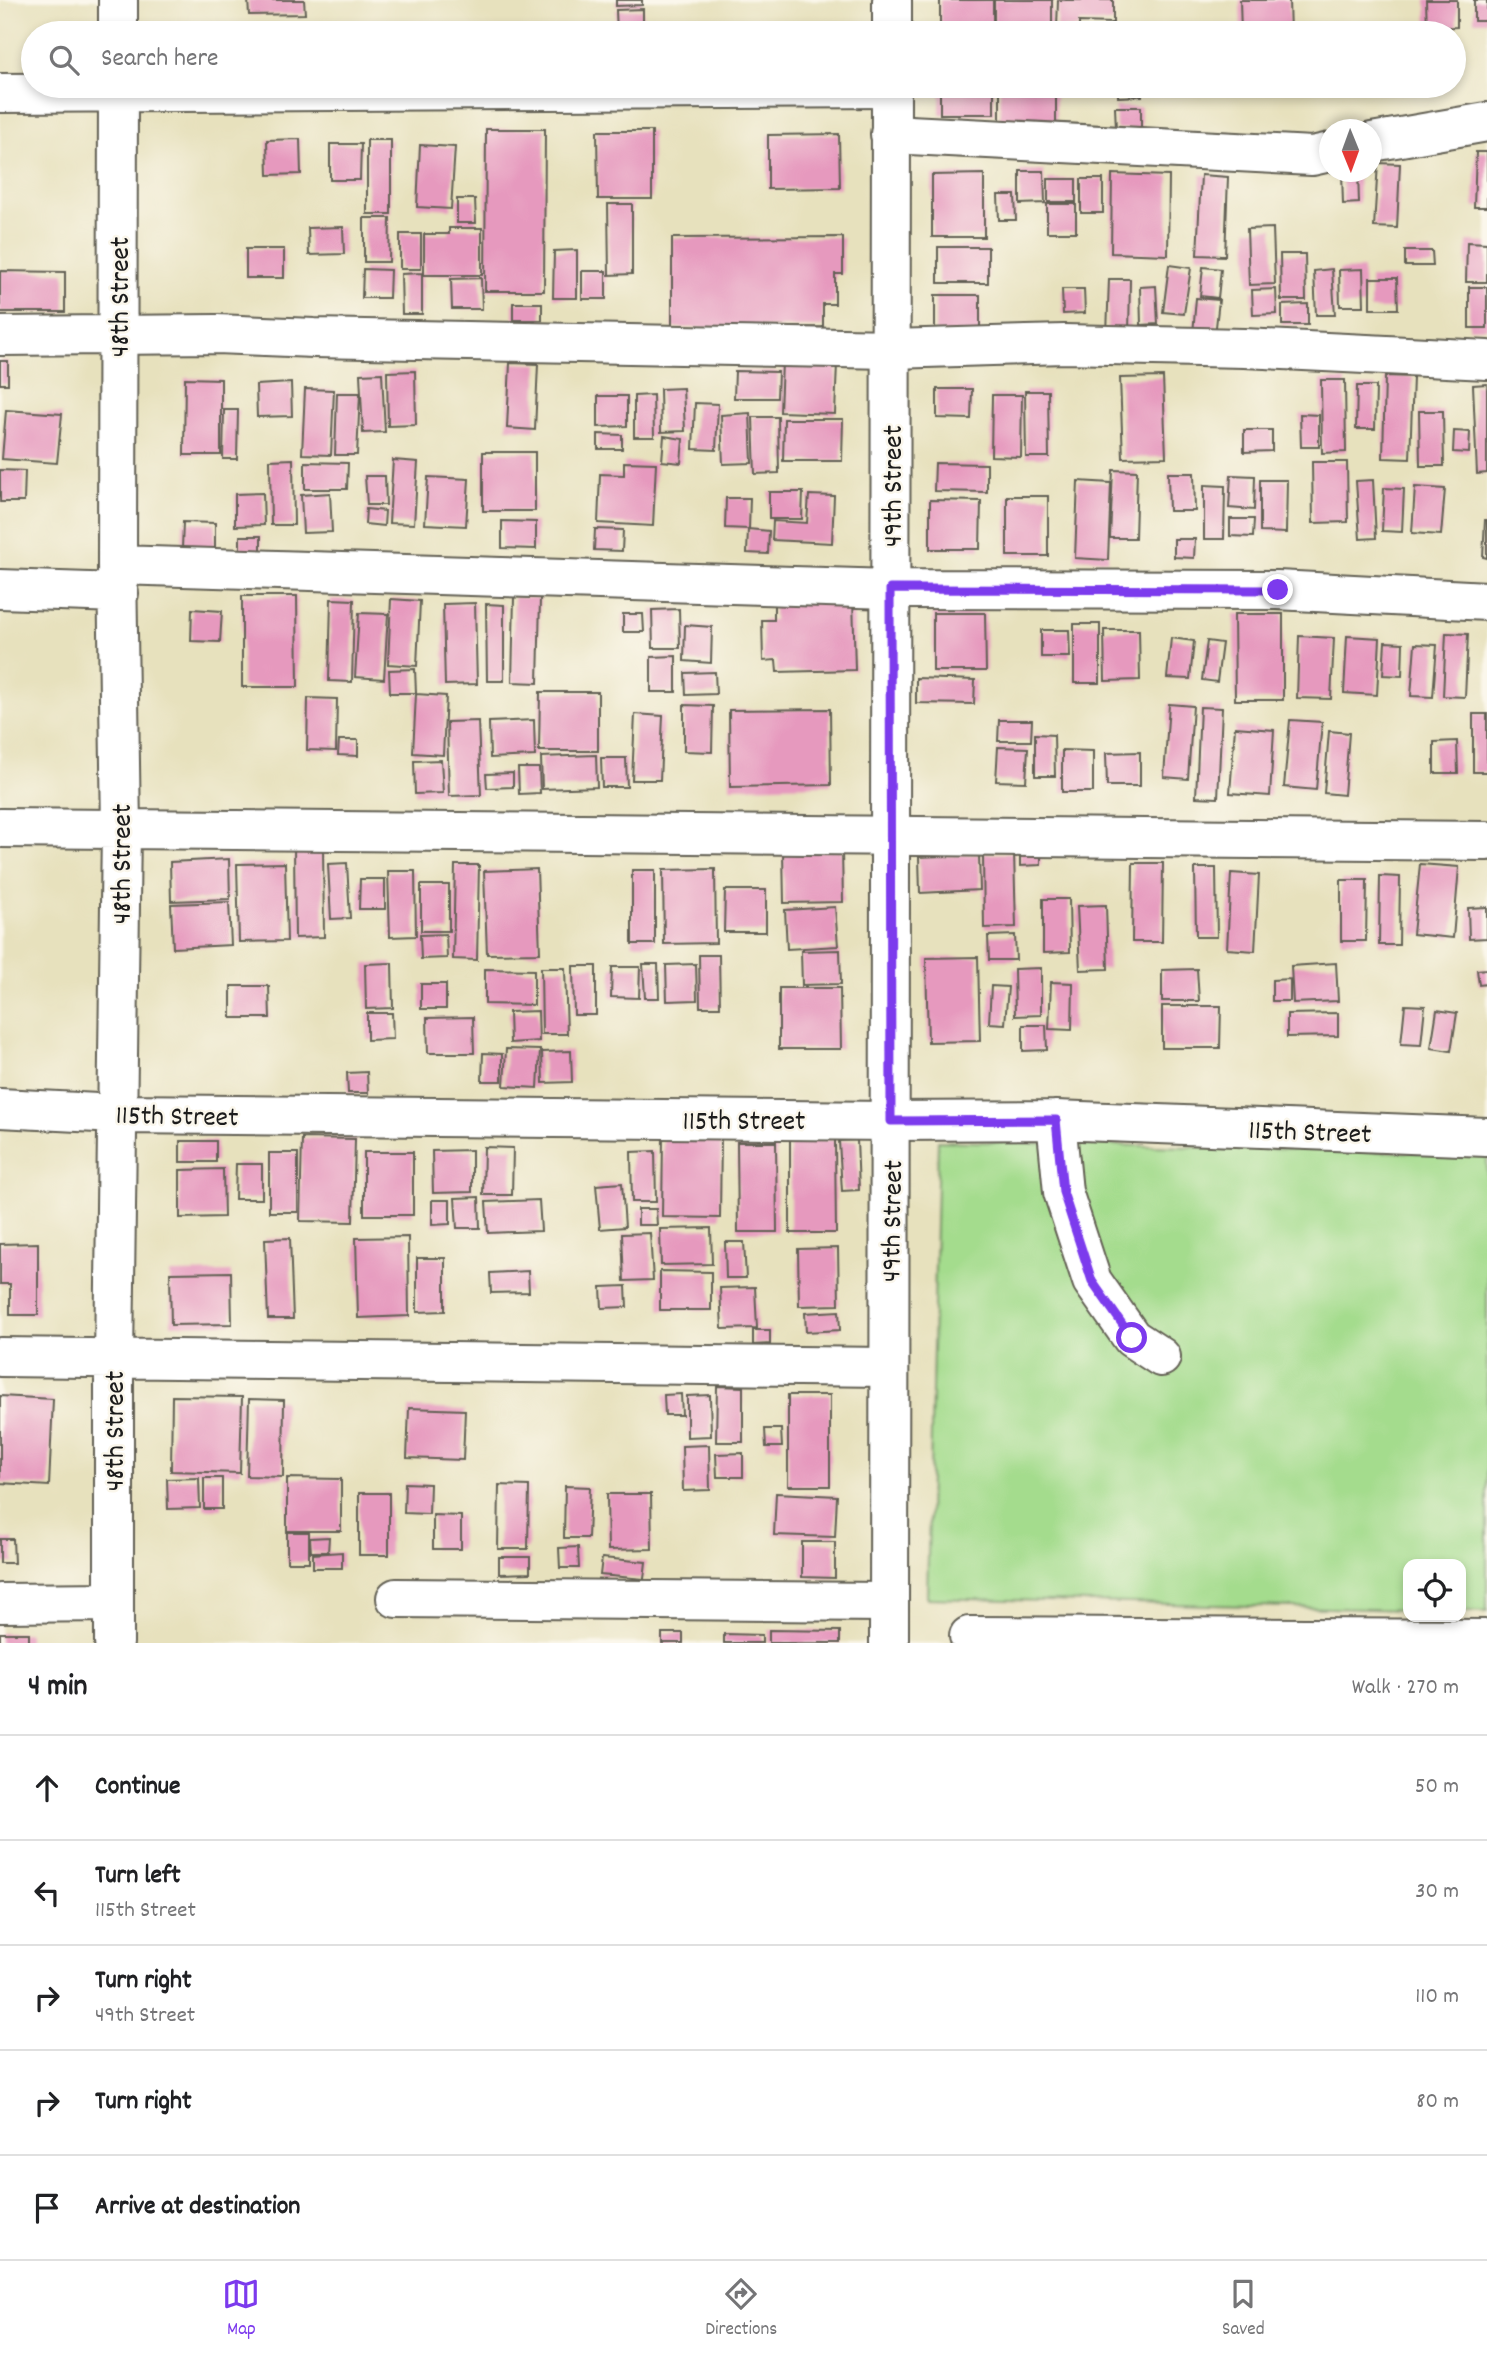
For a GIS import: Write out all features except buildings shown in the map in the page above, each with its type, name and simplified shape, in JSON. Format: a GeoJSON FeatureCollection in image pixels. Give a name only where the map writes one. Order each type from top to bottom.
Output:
{"type":"FeatureCollection","features":[{"type":"Feature","properties":{"kind":"street"},"geometry":{"type":"LineString","coordinates":[[118,0],[118,21]]}},
{"type":"Feature","properties":{"kind":"street"},"geometry":{"type":"LineString","coordinates":[[892,0],[892,21]]}},
{"type":"Feature","properties":{"kind":"street"},"geometry":{"type":"LineString","coordinates":[[0,93],[21,92]]}},
{"type":"Feature","properties":{"kind":"street","name":"48th Street"},"geometry":{"type":"LineString","coordinates":[[114,1643],[114,1359],[121,829],[118,98]]}},
{"type":"Feature","properties":{"kind":"street","name":"49th Street"},"geometry":{"type":"LineString","coordinates":[[889,1643],[891,98]]}},
{"type":"Feature","properties":{"kind":"street"},"geometry":{"type":"LineString","coordinates":[[1382,140],[1487,122]]}},
{"type":"Feature","properties":{"kind":"street"},"geometry":{"type":"LineString","coordinates":[[890,134],[1319,154]]}},
{"type":"Feature","properties":{"kind":"street"},"geometry":{"type":"LineString","coordinates":[[0,336],[217,334],[341,339],[892,349],[1078,345],[1244,348],[1487,360]]}},
{"type":"Feature","properties":{"kind":"street"},"geometry":{"type":"LineString","coordinates":[[0,589],[118,579],[890,589],[1278,590],[1487,601]]}},
{"type":"Feature","properties":{"kind":"street"},"geometry":{"type":"LineString","coordinates":[[0,828],[1487,841]]}},
{"type":"Feature","properties":{"kind":"street","name":"115th Street"},"geometry":{"type":"LineString","coordinates":[[0,1108],[117,1114],[1056,1120],[1487,1137]]}},
{"type":"Feature","properties":{"kind":"street"},"geometry":{"type":"LineString","coordinates":[[1056,1120],[1063,1192],[1092,1281],[1132,1338],[1161,1357]]}},
{"type":"Feature","properties":{"kind":"street"},"geometry":{"type":"LineString","coordinates":[[0,1357],[888,1367]]}},
{"type":"Feature","properties":{"kind":"street"},"geometry":{"type":"LineString","coordinates":[[396,1598],[889,1602]]}},
{"type":"Feature","properties":{"kind":"street"},"geometry":{"type":"LineString","coordinates":[[0,1603],[113,1602]]}},
{"type":"Feature","properties":{"kind":"street"},"geometry":{"type":"LineString","coordinates":[[969,1636],[1251,1640],[1487,1639]]}},
{"type":"Feature","properties":{"kind":"green space"},"geometry":{"type":"Polygon","coordinates":[[[938,1141],[1487,1154],[1487,1612],[1466,1611],[1466,1559],[1403,1559],[1403,1610],[927,1598],[938,1141]]]}},
{"type":"Feature","properties":{"kind":"route"},"geometry":{"type":"LineString","coordinates":[[1132,1338],[1092,1281],[1063,1192],[1056,1120],[891,1121],[890,589],[1278,590]]}}]}
